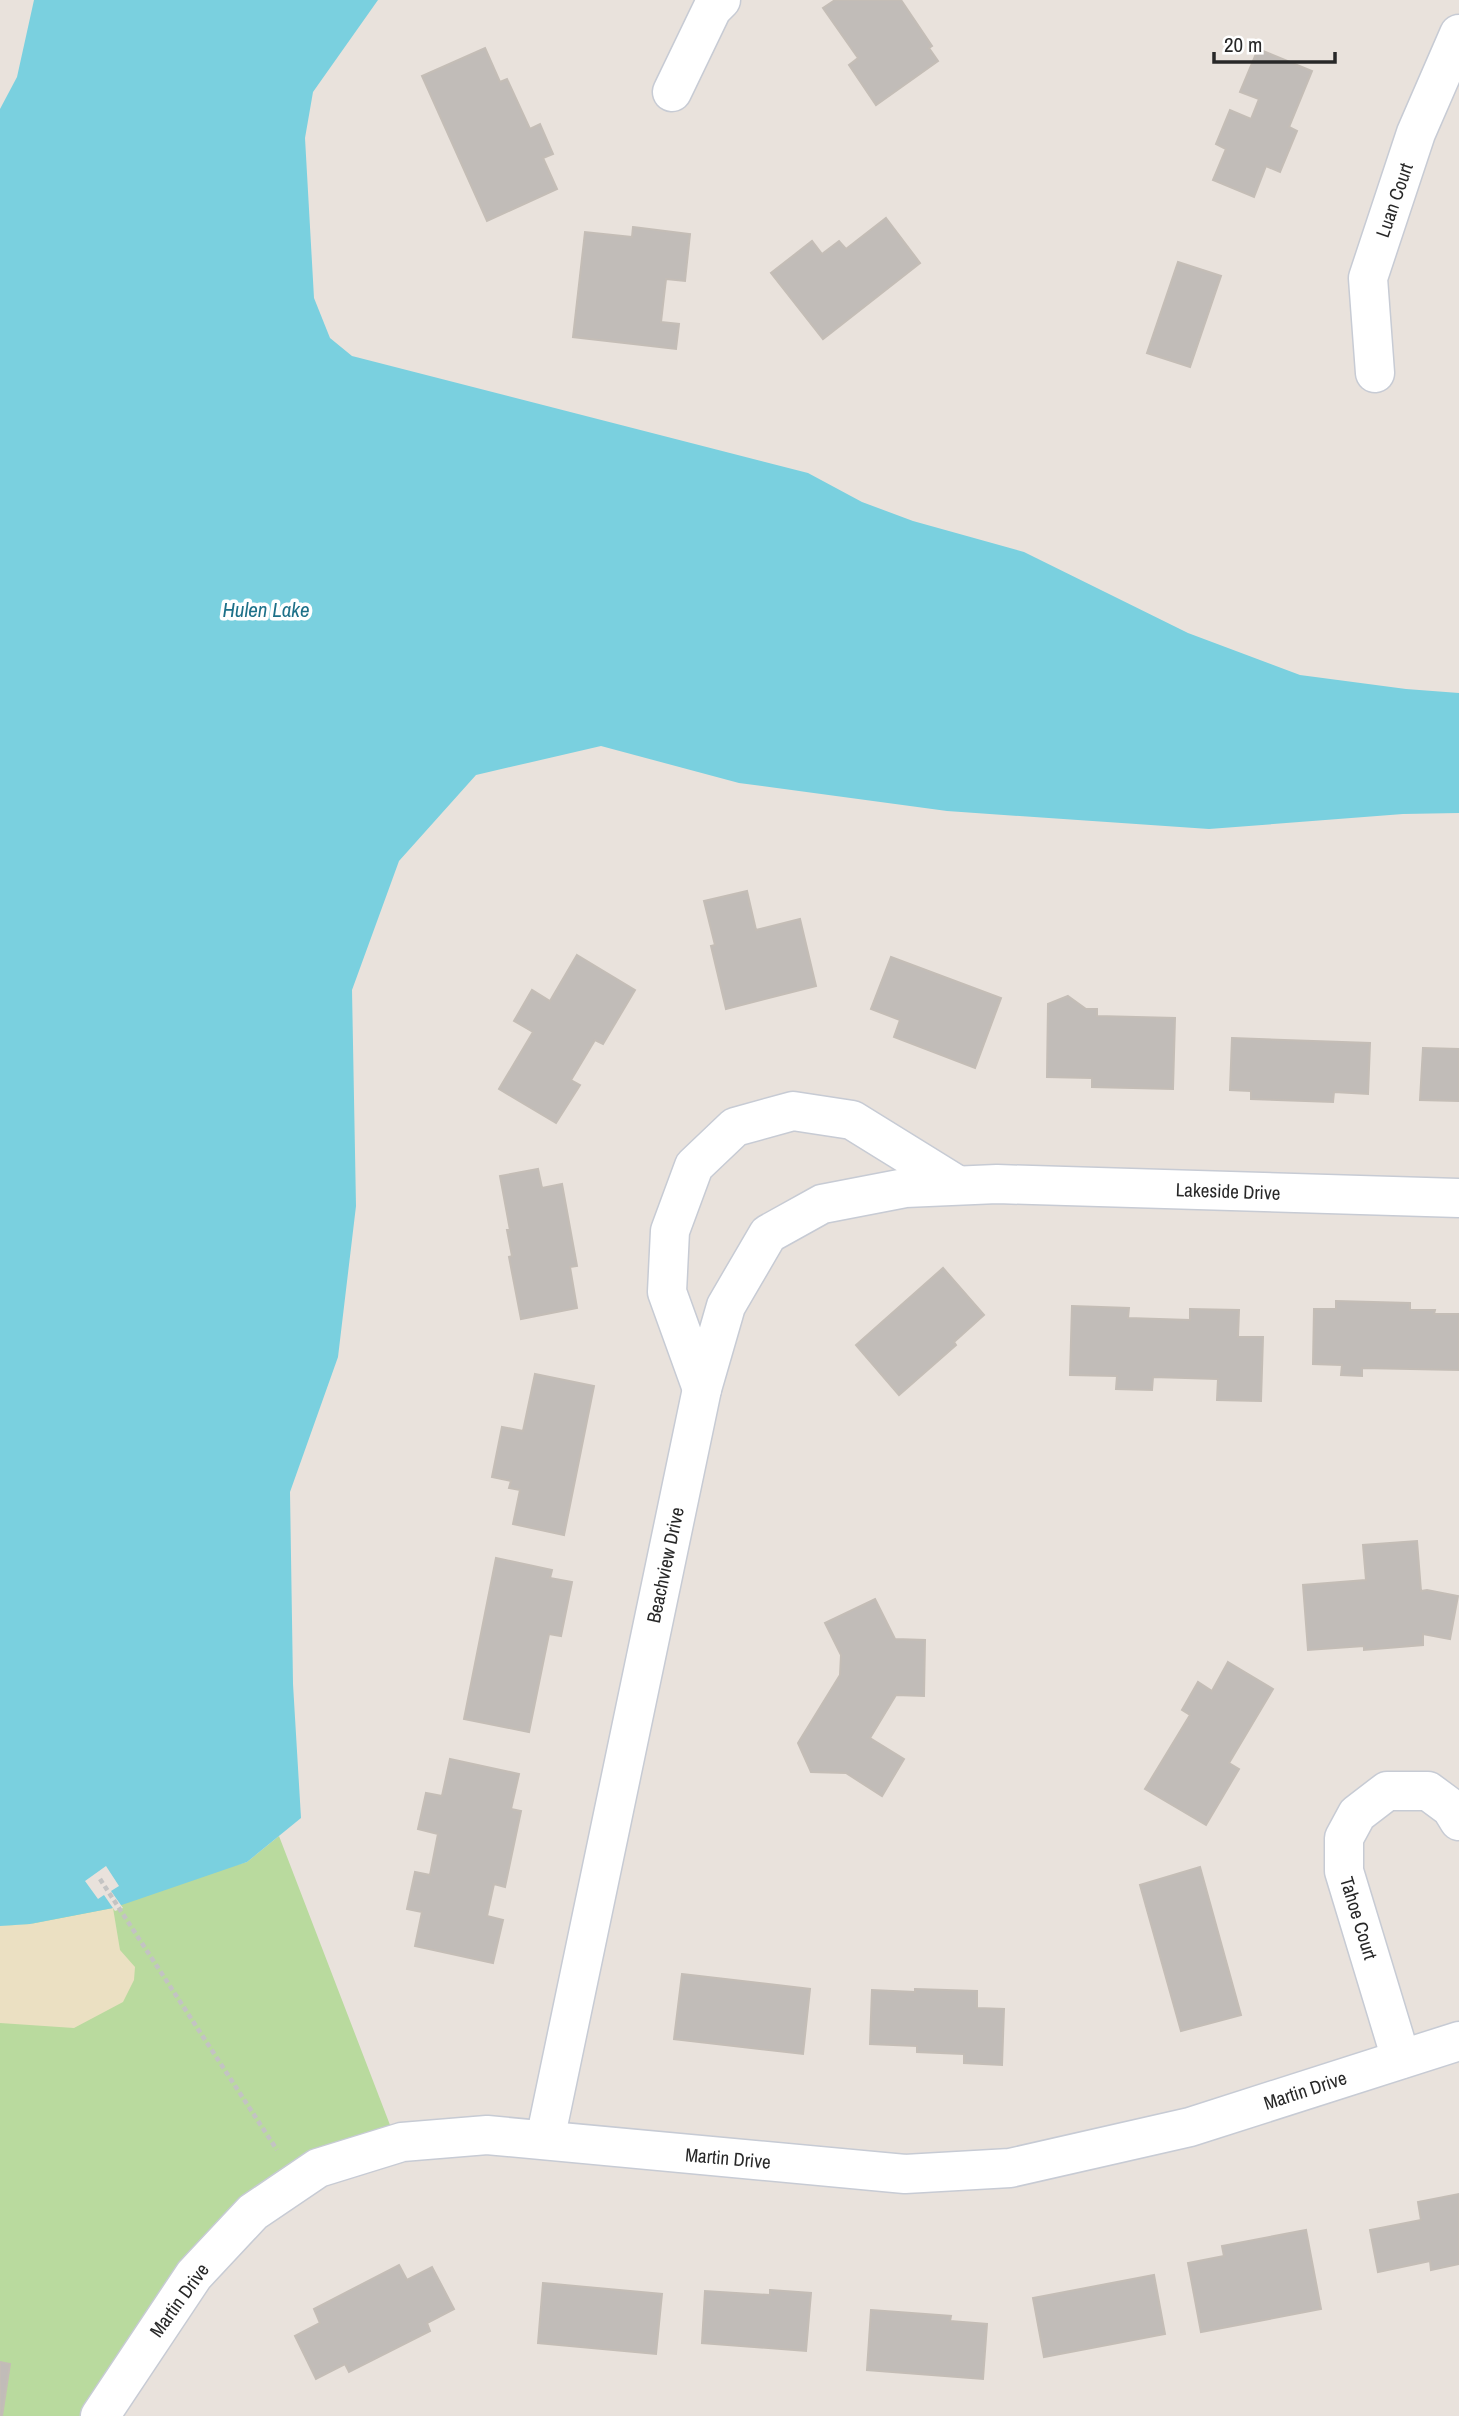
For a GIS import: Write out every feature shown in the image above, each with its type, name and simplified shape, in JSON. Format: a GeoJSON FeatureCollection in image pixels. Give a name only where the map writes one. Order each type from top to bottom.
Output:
{"type":"FeatureCollection","features":[{"type":"Feature","properties":{"kind":"street"},"geometry":{"type":"LineString","coordinates":[[673,92],[712,9],[721,0]]}},
{"type":"Feature","properties":{"kind":"street","name":"Luan Court"},"geometry":{"type":"LineString","coordinates":[[1375,373],[1368,278],[1416,133],[1459,34]]}},
{"type":"Feature","properties":{"kind":"street"},"geometry":{"type":"LineString","coordinates":[[702,1389],[667,1292],[670,1231],[694,1166],[735,1127],[793,1111],[852,1120],[957,1185]]}},
{"type":"Feature","properties":{"kind":"street","name":"Beachview Drive"},"geometry":{"type":"LineString","coordinates":[[545,2140],[702,1389],[726,1306],[768,1234],[822,1204],[905,1188],[996,1184]]}},
{"type":"Feature","properties":{"kind":"street","name":"Lakeside Drive"},"geometry":{"type":"LineString","coordinates":[[996,1184],[1459,1198]]}},
{"type":"Feature","properties":{"kind":"street","name":"Tahoe Court"},"geometry":{"type":"LineString","coordinates":[[1401,2059],[1344,1871],[1344,1838],[1357,1814],[1387,1791],[1428,1791],[1451,1808],[1459,1821]]}},
{"type":"Feature","properties":{"kind":"street","name":"Martin Drive"},"geometry":{"type":"LineString","coordinates":[[100,2416],[194,2275],[253,2212],[318,2168],[402,2142],[486,2135],[905,2174],[1010,2168],[1190,2127],[1459,2041]]}},
{"type":"Feature","properties":{"kind":"path"},"geometry":{"type":"LineString","coordinates":[[100,1879],[298,2182]]}},
{"type":"Feature","properties":{"kind":"green space"},"geometry":{"type":"Polygon","coordinates":[[[279,1836],[395,2138],[315,2165],[95,2416],[0,2416],[0,1926],[30,1924],[247,1862],[279,1836]]]}},
{"type":"Feature","properties":{"kind":"sand"},"geometry":{"type":"Polygon","coordinates":[[[113,1908],[120,1950],[135,1967],[134,1980],[123,2002],[74,2028],[0,2023],[0,1926],[30,1924],[113,1908]]]}},
{"type":"Feature","properties":{"kind":"water","name":"Hulen Lake"},"geometry":{"type":"Polygon","coordinates":[[[34,0],[378,0],[313,92],[305,138],[314,298],[330,338],[352,356],[808,473],[862,502],[913,521],[1024,552],[1188,633],[1300,675],[1459,693],[1459,813],[1403,814],[1209,829],[947,811],[739,783],[601,746],[476,775],[399,861],[352,990],[356,1206],[338,1357],[290,1492],[293,1684],[301,1818],[247,1862],[113,1908],[30,1924],[0,1926],[0,109],[17,77],[34,0]]]}},
{"type":"Feature","properties":{"kind":"pier"},"geometry":{"type":"Polygon","coordinates":[[[106,1866],[119,1886],[111,1891],[123,1908],[115,1911],[104,1895],[98,1899],[85,1881],[106,1866]]]}},
{"type":"Feature","properties":{"kind":"building"},"geometry":{"type":"Polygon","coordinates":[[[835,0],[901,0],[932,46],[929,48],[938,61],[876,105],[849,65],[858,58],[823,8],[835,0]]]}},
{"type":"Feature","properties":{"kind":"building"},"geometry":{"type":"Polygon","coordinates":[[[485,48],[500,82],[507,79],[530,129],[540,124],[553,154],[543,158],[557,189],[487,221],[422,76],[485,48]]]}},
{"type":"Feature","properties":{"kind":"building"},"geometry":{"type":"Polygon","coordinates":[[[1258,49],[1312,71],[1289,127],[1297,131],[1280,172],[1266,166],[1254,197],[1213,180],[1226,149],[1216,144],[1230,110],[1251,119],[1259,99],[1240,92],[1258,49]]]}},
{"type":"Feature","properties":{"kind":"building"},"geometry":{"type":"Polygon","coordinates":[[[886,218],[920,263],[823,339],[771,273],[812,241],[822,254],[839,241],[846,249],[886,218]]]}},
{"type":"Feature","properties":{"kind":"building"},"geometry":{"type":"Polygon","coordinates":[[[633,227],[690,234],[685,281],[666,279],[661,322],[679,324],[676,349],[573,337],[585,232],[632,237],[633,227]]]}},
{"type":"Feature","properties":{"kind":"building"},"geometry":{"type":"Polygon","coordinates":[[[1178,262],[1221,276],[1190,367],[1147,353],[1178,262]]]}},
{"type":"Feature","properties":{"kind":"building"},"geometry":{"type":"Polygon","coordinates":[[[747,891],[756,930],[800,919],[816,986],[726,1009],[711,946],[715,945],[704,901],[747,891]]]}},
{"type":"Feature","properties":{"kind":"building"},"geometry":{"type":"Polygon","coordinates":[[[577,955],[635,990],[603,1044],[595,1040],[571,1080],[580,1085],[556,1123],[499,1089],[533,1032],[514,1021],[532,990],[550,1001],[577,955]]]}},
{"type":"Feature","properties":{"kind":"building"},"geometry":{"type":"Polygon","coordinates":[[[891,957],[1001,998],[975,1068],[894,1037],[900,1020],[871,1009],[891,957]]]}},
{"type":"Feature","properties":{"kind":"building"},"geometry":{"type":"Polygon","coordinates":[[[1068,996],[1086,1009],[1097,1009],[1097,1016],[1175,1018],[1173,1089],[1092,1087],[1092,1078],[1047,1077],[1048,1004],[1068,996]]]}},
{"type":"Feature","properties":{"kind":"building"},"geometry":{"type":"Polygon","coordinates":[[[1232,1038],[1370,1043],[1368,1094],[1334,1092],[1333,1102],[1251,1099],[1251,1091],[1230,1090],[1232,1038]]]}},
{"type":"Feature","properties":{"kind":"building"},"geometry":{"type":"Polygon","coordinates":[[[1423,1048],[1459,1049],[1459,1101],[1420,1100],[1423,1048]]]}},
{"type":"Feature","properties":{"kind":"building"},"geometry":{"type":"Polygon","coordinates":[[[538,1169],[542,1188],[562,1184],[577,1266],[570,1267],[577,1308],[521,1319],[509,1257],[512,1256],[507,1230],[510,1230],[500,1176],[538,1169]]]}},
{"type":"Feature","properties":{"kind":"building"},"geometry":{"type":"Polygon","coordinates":[[[943,1268],[984,1315],[954,1342],[956,1345],[899,1395],[856,1345],[943,1268]]]}},
{"type":"Feature","properties":{"kind":"building"},"geometry":{"type":"Polygon","coordinates":[[[1336,1301],[1410,1303],[1410,1310],[1459,1314],[1459,1370],[1362,1368],[1362,1376],[1341,1375],[1342,1365],[1313,1364],[1314,1309],[1336,1309],[1336,1301]]]}},
{"type":"Feature","properties":{"kind":"building"},"geometry":{"type":"Polygon","coordinates":[[[1072,1306],[1129,1308],[1128,1318],[1190,1320],[1190,1309],[1239,1310],[1238,1337],[1263,1337],[1261,1401],[1217,1400],[1218,1379],[1153,1377],[1152,1390],[1116,1389],[1117,1376],[1070,1375],[1072,1306]]]}},
{"type":"Feature","properties":{"kind":"building"},"geometry":{"type":"Polygon","coordinates":[[[535,1374],[594,1386],[564,1535],[513,1524],[520,1490],[509,1488],[511,1481],[492,1477],[502,1427],[523,1431],[535,1374]]]}},
{"type":"Feature","properties":{"kind":"building"},"geometry":{"type":"Polygon","coordinates":[[[1417,1541],[1421,1591],[1458,1596],[1450,1639],[1423,1634],[1423,1645],[1364,1650],[1364,1646],[1308,1650],[1303,1585],[1366,1580],[1363,1545],[1417,1541]]]}},
{"type":"Feature","properties":{"kind":"building"},"geometry":{"type":"Polygon","coordinates":[[[496,1558],[552,1570],[550,1578],[572,1582],[561,1636],[549,1634],[529,1732],[464,1719],[496,1558]]]}},
{"type":"Feature","properties":{"kind":"building"},"geometry":{"type":"Polygon","coordinates":[[[875,1599],[895,1639],[925,1640],[924,1696],[896,1695],[870,1738],[904,1759],[882,1796],[846,1773],[811,1772],[798,1743],[840,1675],[841,1655],[825,1623],[875,1599]]]}},
{"type":"Feature","properties":{"kind":"building"},"geometry":{"type":"Polygon","coordinates":[[[1228,1662],[1273,1689],[1229,1763],[1239,1769],[1206,1825],[1145,1789],[1190,1715],[1182,1710],[1198,1682],[1212,1691],[1228,1662]]]}},
{"type":"Feature","properties":{"kind":"building"},"geometry":{"type":"Polygon","coordinates":[[[450,1759],[519,1774],[511,1809],[521,1811],[505,1887],[494,1884],[487,1916],[503,1920],[493,1963],[415,1946],[422,1912],[407,1909],[415,1872],[430,1875],[438,1834],[418,1829],[426,1793],[442,1796],[450,1759]]]}},
{"type":"Feature","properties":{"kind":"building"},"geometry":{"type":"Polygon","coordinates":[[[1200,1867],[1241,2015],[1181,2031],[1140,1885],[1200,1867]]]}},
{"type":"Feature","properties":{"kind":"building"},"geometry":{"type":"Polygon","coordinates":[[[682,1974],[810,1989],[803,2054],[674,2039],[682,1974]]]}},
{"type":"Feature","properties":{"kind":"building"},"geometry":{"type":"Polygon","coordinates":[[[915,1989],[977,1991],[977,2008],[1004,2009],[1002,2065],[964,2063],[964,2054],[917,2052],[917,2046],[870,2044],[872,1990],[915,1992],[915,1989]]]}},
{"type":"Feature","properties":{"kind":"building"},"geometry":{"type":"Polygon","coordinates":[[[1459,2194],[1459,2264],[1431,2270],[1430,2261],[1378,2272],[1370,2230],[1421,2220],[1418,2202],[1459,2194]]]}},
{"type":"Feature","properties":{"kind":"building"},"geometry":{"type":"Polygon","coordinates":[[[1306,2230],[1321,2309],[1201,2332],[1188,2263],[1224,2256],[1222,2246],[1306,2230]]]}},
{"type":"Feature","properties":{"kind":"building"},"geometry":{"type":"Polygon","coordinates":[[[399,2265],[407,2280],[432,2267],[454,2309],[427,2323],[430,2331],[349,2372],[345,2364],[316,2379],[295,2336],[320,2323],[314,2309],[399,2265]]]}},
{"type":"Feature","properties":{"kind":"building"},"geometry":{"type":"Polygon","coordinates":[[[1154,2275],[1165,2334],[1044,2357],[1033,2298],[1154,2275]]]}},
{"type":"Feature","properties":{"kind":"building"},"geometry":{"type":"Polygon","coordinates":[[[543,2283],[662,2294],[656,2354],[538,2343],[543,2283]]]}},
{"type":"Feature","properties":{"kind":"building"},"geometry":{"type":"Polygon","coordinates":[[[770,2290],[811,2293],[806,2351],[702,2343],[705,2291],[770,2295],[770,2290]]]}},
{"type":"Feature","properties":{"kind":"building"},"geometry":{"type":"Polygon","coordinates":[[[871,2310],[951,2316],[950,2321],[987,2324],[983,2379],[867,2370],[871,2310]]]}},
{"type":"Feature","properties":{"kind":"building"},"geometry":{"type":"Polygon","coordinates":[[[0,2362],[10,2364],[2,2416],[0,2416],[0,2362]]]}}]}
